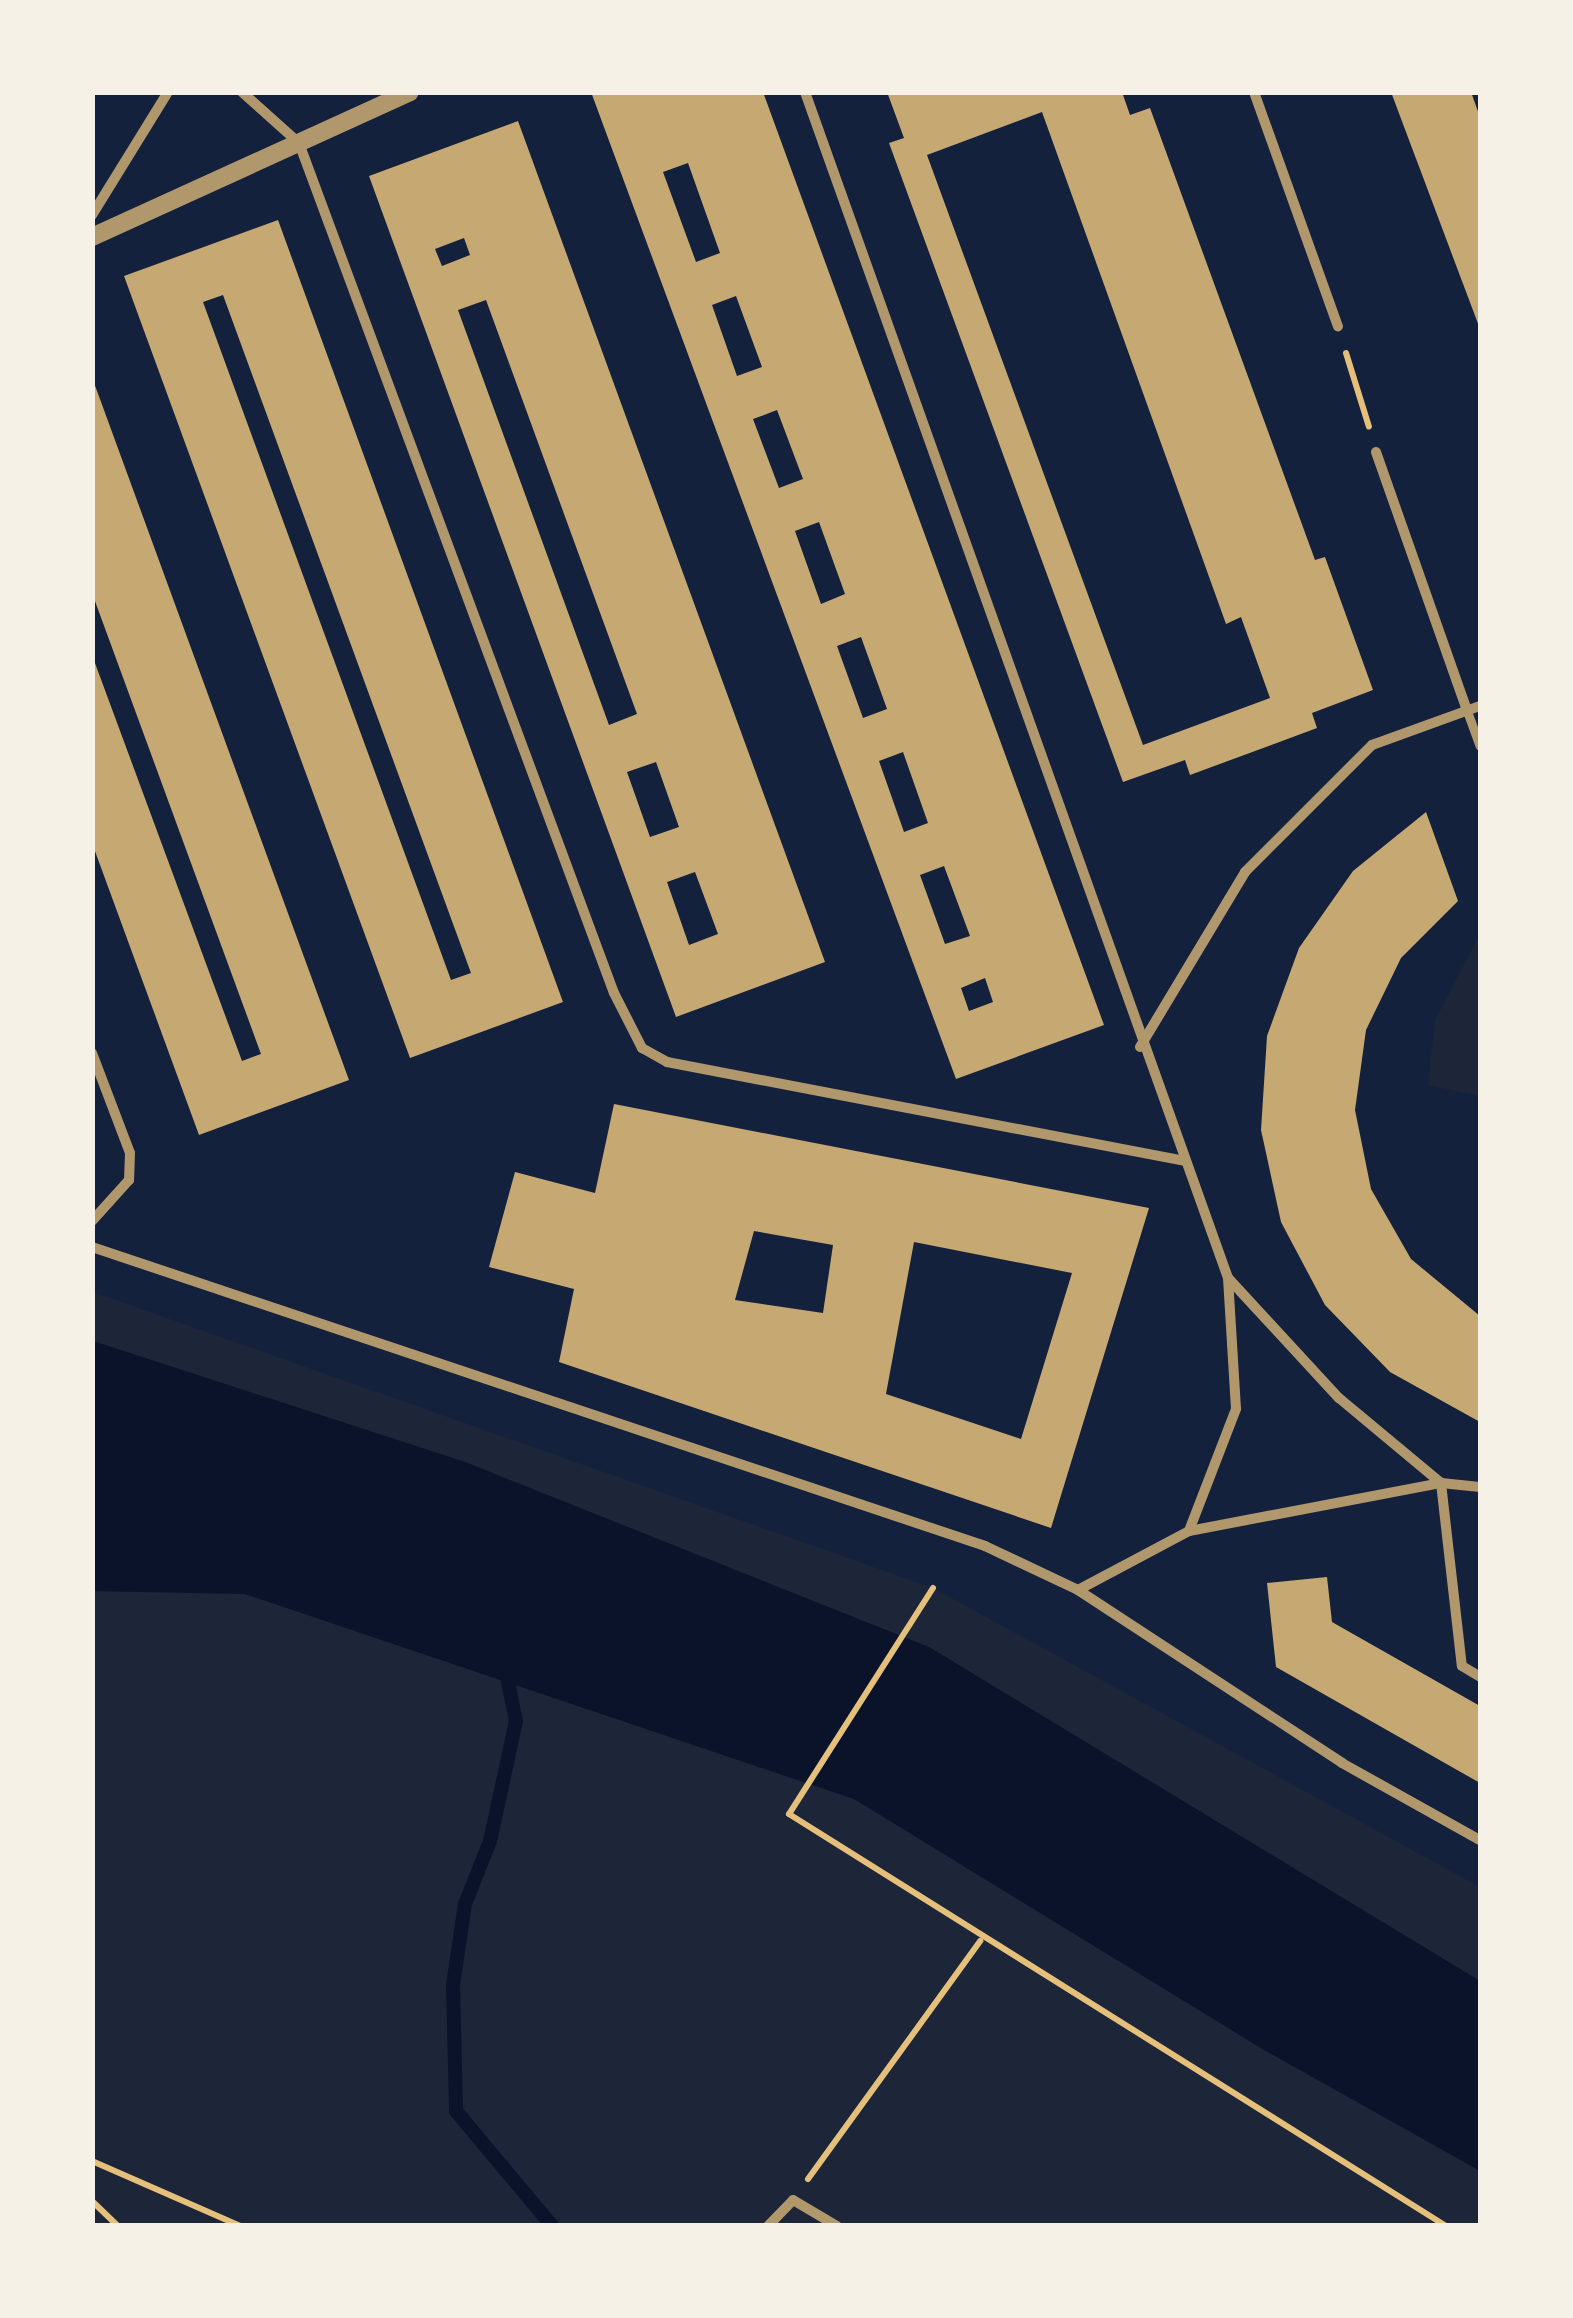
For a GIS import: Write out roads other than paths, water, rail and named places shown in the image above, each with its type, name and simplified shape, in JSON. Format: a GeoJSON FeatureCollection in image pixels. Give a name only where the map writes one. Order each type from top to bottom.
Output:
{"type":"FeatureCollection","features":[{"type":"Feature","properties":{"kind":"street"},"geometry":{"type":"LineString","coordinates":[[92,215],[168,92]]}},
{"type":"Feature","properties":{"kind":"street"},"geometry":{"type":"LineString","coordinates":[[242,92],[300,143],[614,993],[642,1048],[666,1062],[1186,1161]]}},
{"type":"Feature","properties":{"kind":"street"},"geometry":{"type":"LineString","coordinates":[[92,237],[410,92]]}},
{"type":"Feature","properties":{"kind":"street"},"geometry":{"type":"LineString","coordinates":[[805,92],[1140,1047],[1228,1278],[1236,1409],[1189,1531]]}},
{"type":"Feature","properties":{"kind":"street"},"geometry":{"type":"LineString","coordinates":[[1254,92],[1338,326]]}},
{"type":"Feature","properties":{"kind":"street"},"geometry":{"type":"LineString","coordinates":[[1376,452],[1480,746]]}},
{"type":"Feature","properties":{"kind":"street"},"geometry":{"type":"LineString","coordinates":[[1140,1047],[1245,872],[1372,745],[1480,706]]}},
{"type":"Feature","properties":{"kind":"street"},"geometry":{"type":"LineString","coordinates":[[92,1053],[130,1153],[129,1180],[92,1221]]}},
{"type":"Feature","properties":{"kind":"street"},"geometry":{"type":"LineString","coordinates":[[92,1247],[986,1546],[1078,1590],[1342,1763],[1480,1840]]}},
{"type":"Feature","properties":{"kind":"street"},"geometry":{"type":"LineString","coordinates":[[1228,1278],[1339,1398],[1441,1482],[1462,1666],[1480,1677]]}},
{"type":"Feature","properties":{"kind":"street"},"geometry":{"type":"LineString","coordinates":[[1078,1590],[1189,1531],[1441,1482],[1480,1486]]}},
{"type":"Feature","properties":{"kind":"street"},"geometry":{"type":"LineString","coordinates":[[768,2226],[793,2200],[837,2226]]}},
{"type":"Feature","properties":{"kind":"waterway"},"geometry":{"type":"LineString","coordinates":[[505,1667],[516,1721],[490,1841],[465,1904],[453,1985],[456,2111],[552,2226]]}}]}
